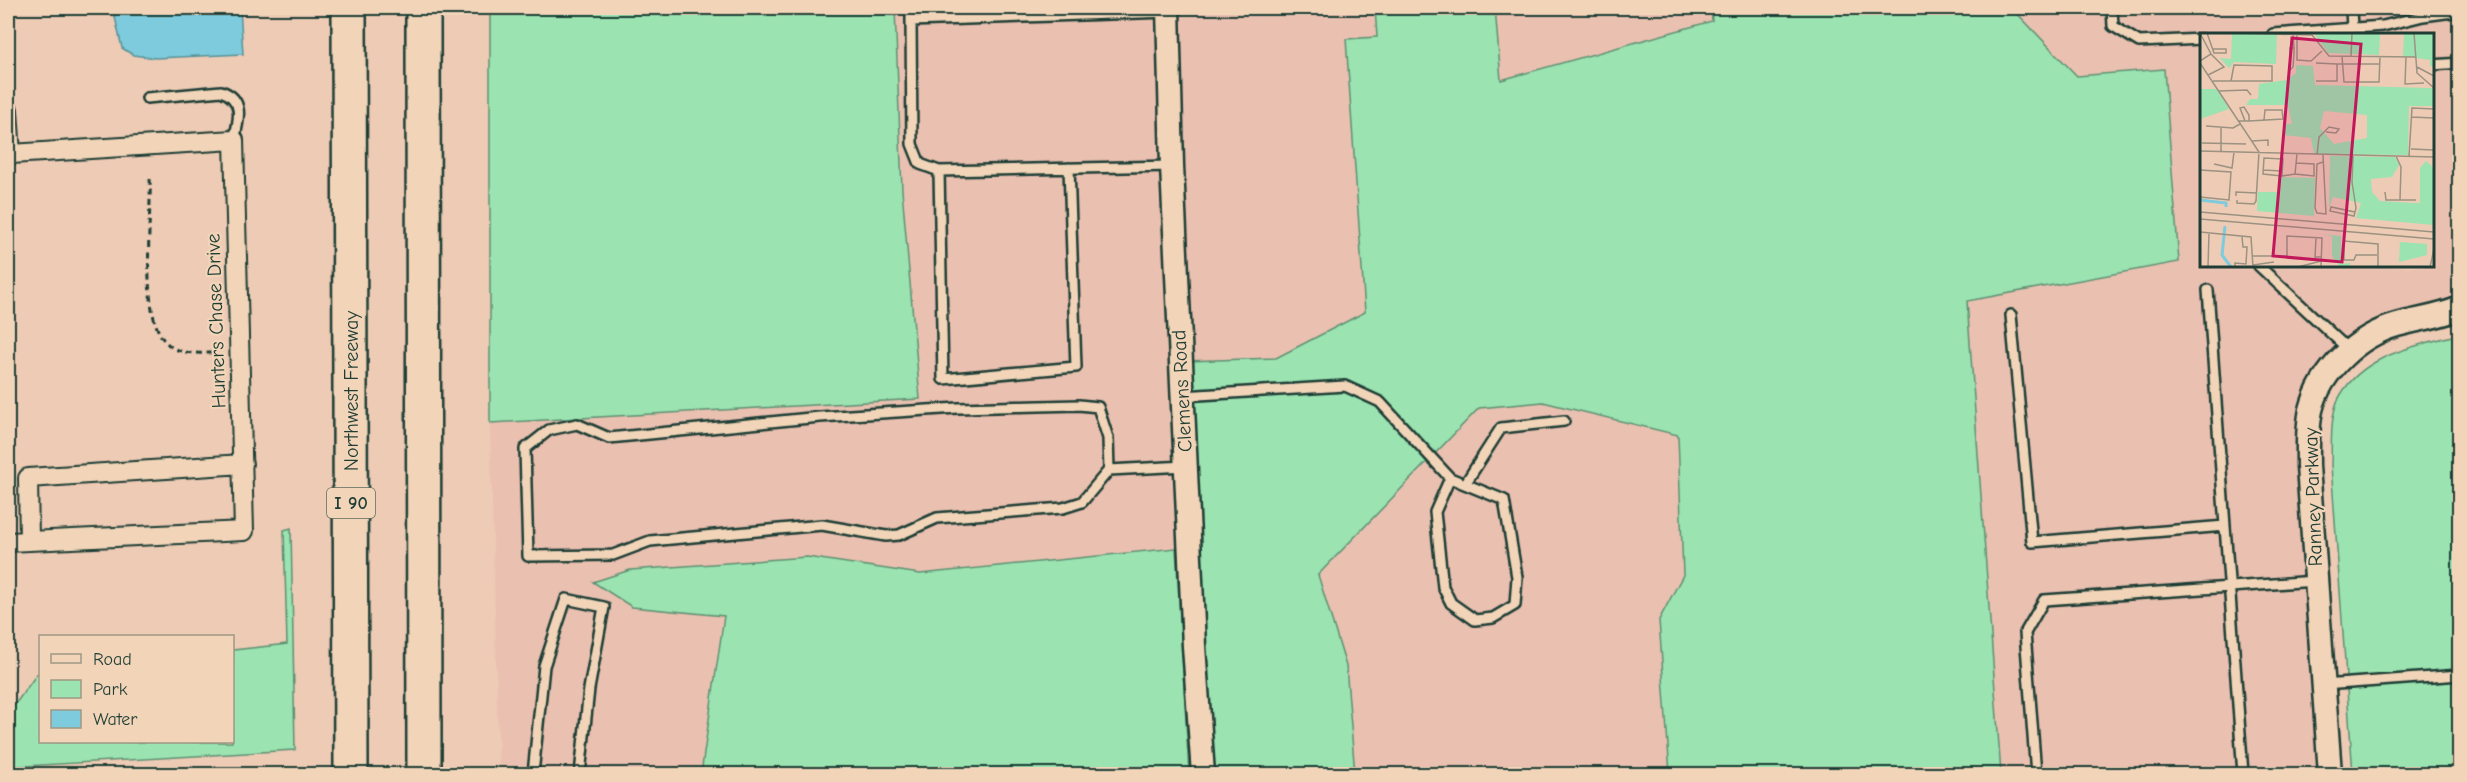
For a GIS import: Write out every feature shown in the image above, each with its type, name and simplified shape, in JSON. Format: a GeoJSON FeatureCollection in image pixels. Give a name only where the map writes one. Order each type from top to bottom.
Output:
{"type":"FeatureCollection","features":[{"type":"Feature","properties":{"kind":"highway","name":"Northwest Freeway"},"geometry":{"type":"LineString","coordinates":[[349,8],[351,774]]}},
{"type":"Feature","properties":{"kind":"highway"},"geometry":{"type":"LineString","coordinates":[[423,8],[424,774]]}},
{"type":"Feature","properties":{"kind":"street","name":"Clemens Road"},"geometry":{"type":"LineString","coordinates":[[1169,10],[1173,166],[1186,466],[1194,645],[1203,774]]}},
{"type":"Feature","properties":{"kind":"street"},"geometry":{"type":"LineString","coordinates":[[8,110],[11,154],[234,140]]}},
{"type":"Feature","properties":{"kind":"street","name":"Hunters Chase Drive"},"geometry":{"type":"LineString","coordinates":[[8,542],[244,531],[234,140]]}},
{"type":"Feature","properties":{"kind":"street","name":"Ranney Parkway"},"geometry":{"type":"LineString","coordinates":[[2330,774],[2308,466],[2311,410],[2320,386],[2337,363],[2376,333],[2396,325],[2443,315],[2460,308]]}},
{"type":"Feature","properties":{"kind":"street"},"geometry":{"type":"LineString","coordinates":[[29,541],[28,478],[243,464]]}},
{"type":"Feature","properties":{"kind":"lane"},"geometry":{"type":"LineString","coordinates":[[911,8],[912,144],[920,164],[939,171],[1173,166]]}},
{"type":"Feature","properties":{"kind":"lane"},"geometry":{"type":"LineString","coordinates":[[958,8],[958,19]]}},
{"type":"Feature","properties":{"kind":"lane"},"geometry":{"type":"LineString","coordinates":[[2112,8],[2113,26],[2139,42],[2200,39]]}},
{"type":"Feature","properties":{"kind":"lane"},"geometry":{"type":"LineString","coordinates":[[2350,8],[2352,29]]}},
{"type":"Feature","properties":{"kind":"lane"},"geometry":{"type":"LineString","coordinates":[[911,21],[1098,11],[1169,10]]}},
{"type":"Feature","properties":{"kind":"lane"},"geometry":{"type":"LineString","coordinates":[[2289,33],[2383,26],[2423,16],[2460,11]]}},
{"type":"Feature","properties":{"kind":"lane"},"geometry":{"type":"LineString","coordinates":[[2434,65],[2460,63]]}},
{"type":"Feature","properties":{"kind":"lane"},"geometry":{"type":"LineString","coordinates":[[147,98],[221,91],[232,94],[237,101],[238,123],[234,140]]}},
{"type":"Feature","properties":{"kind":"lane"},"geometry":{"type":"LineString","coordinates":[[939,171],[943,379],[1076,367],[1069,168]]}},
{"type":"Feature","properties":{"kind":"lane"},"geometry":{"type":"LineString","coordinates":[[2260,267],[2350,351]]}},
{"type":"Feature","properties":{"kind":"lane"},"geometry":{"type":"LineString","coordinates":[[2208,290],[2243,774]]}},
{"type":"Feature","properties":{"kind":"lane"},"geometry":{"type":"LineString","coordinates":[[2011,315],[2032,542],[2225,526]]}},
{"type":"Feature","properties":{"kind":"lane"},"geometry":{"type":"LineString","coordinates":[[1183,396],[1345,386],[1380,402],[1450,478],[1504,500],[1517,577],[1516,596],[1515,605],[1493,618],[1475,620],[1451,603],[1443,586],[1435,512],[1450,478]]}},
{"type":"Feature","properties":{"kind":"lane"},"geometry":{"type":"LineString","coordinates":[[1109,470],[1108,438],[1098,407],[1079,405],[958,408],[820,417],[609,438],[577,424],[549,430],[525,449],[528,556],[613,555],[650,541],[822,525],[886,536],[899,535],[937,518],[1063,508],[1082,502],[1109,470],[1186,466]]}},
{"type":"Feature","properties":{"kind":"lane"},"geometry":{"type":"LineString","coordinates":[[1465,484],[1501,428],[1564,421]]}},
{"type":"Feature","properties":{"kind":"lane"},"geometry":{"type":"LineString","coordinates":[[2036,774],[2025,633],[2044,600],[2316,581]]}},
{"type":"Feature","properties":{"kind":"lane"},"geometry":{"type":"LineString","coordinates":[[533,774],[544,666],[566,599],[604,607],[589,689],[580,774]]}},
{"type":"Feature","properties":{"kind":"lane"},"geometry":{"type":"LineString","coordinates":[[2323,685],[2460,675]]}},
{"type":"Feature","properties":{"kind":"path"},"geometry":{"type":"LineString","coordinates":[[150,179],[152,207],[149,291],[153,321],[168,345],[187,353],[213,353]]}},
{"type":"Feature","properties":{"kind":"shaded area"},"geometry":{"type":"Polygon","coordinates":[[[895,8],[1157,8],[1176,548],[920,574],[807,557],[724,616],[701,774],[499,774],[490,423],[920,399],[902,190],[895,8]]]}},
{"type":"Feature","properties":{"kind":"shaded area"},"geometry":{"type":"Polygon","coordinates":[[[1174,8],[1375,8],[1377,37],[1346,39],[1365,313],[1276,358],[1186,361],[1174,8]]]}},
{"type":"Feature","properties":{"kind":"shaded area"},"geometry":{"type":"Polygon","coordinates":[[[1495,8],[1711,8],[1712,21],[1501,80],[1495,8]]]}},
{"type":"Feature","properties":{"kind":"shaded area"},"geometry":{"type":"Polygon","coordinates":[[[2012,8],[2459,8],[2459,294],[2432,306],[2365,326],[2333,353],[2311,385],[2321,774],[2001,774],[1967,301],[2179,262],[2077,76],[2012,8]]]}},
{"type":"Feature","properties":{"kind":"shaded area"},"geometry":{"type":"Polygon","coordinates":[[[1543,402],[1678,435],[1683,575],[1659,620],[1670,774],[1355,774],[1346,666],[1318,576],[1479,408],[1543,402]]]}},
{"type":"Feature","properties":{"kind":"green space"},"geometry":{"type":"Polygon","coordinates":[[[490,8],[895,8],[902,190],[920,399],[490,423],[490,8]]]}},
{"type":"Feature","properties":{"kind":"green space"},"geometry":{"type":"Polygon","coordinates":[[[1375,8],[1495,8],[1501,80],[1712,21],[1711,8],[2012,8],[2077,76],[2164,69],[2179,262],[1967,301],[2001,774],[1670,774],[1659,620],[1683,575],[1678,435],[1543,402],[1479,408],[1318,575],[1346,666],[1355,774],[1215,774],[1186,361],[1276,358],[1365,312],[1346,39],[1377,37],[1375,8]]]}},
{"type":"Feature","properties":{"kind":"green space"},"geometry":{"type":"Polygon","coordinates":[[[2459,334],[2459,774],[2353,774],[2331,465],[2334,412],[2340,396],[2350,382],[2377,361],[2409,348],[2459,334]]]}},
{"type":"Feature","properties":{"kind":"green space"},"geometry":{"type":"Polygon","coordinates":[[[291,528],[295,750],[8,767],[8,714],[39,673],[39,743],[234,743],[234,650],[287,644],[284,530],[291,528]]]}},
{"type":"Feature","properties":{"kind":"green space"},"geometry":{"type":"Polygon","coordinates":[[[1176,548],[1189,774],[701,774],[724,616],[632,607],[593,582],[630,570],[807,557],[920,574],[1176,548]]]}},
{"type":"Feature","properties":{"kind":"water"},"geometry":{"type":"Polygon","coordinates":[[[113,8],[240,8],[243,54],[156,58],[133,55],[122,48],[113,8]]]}}]}
